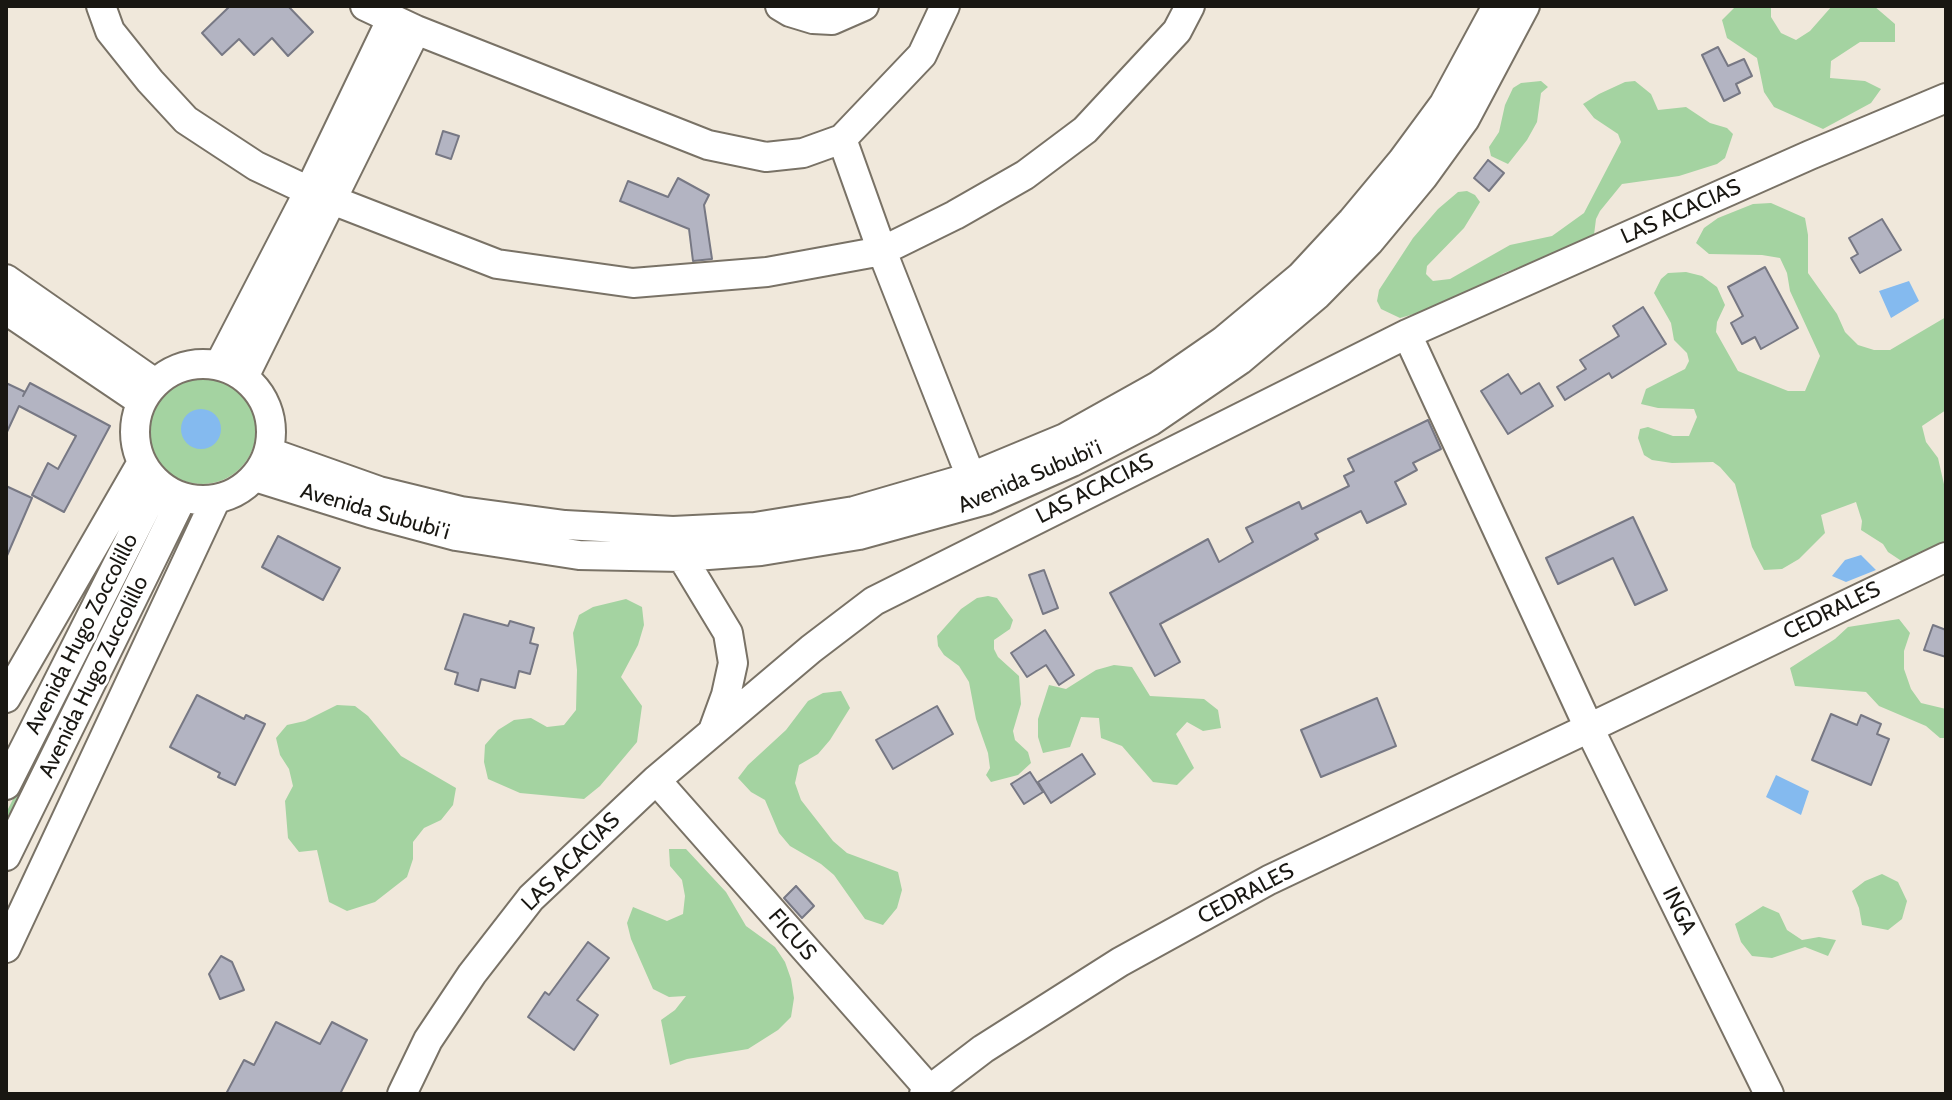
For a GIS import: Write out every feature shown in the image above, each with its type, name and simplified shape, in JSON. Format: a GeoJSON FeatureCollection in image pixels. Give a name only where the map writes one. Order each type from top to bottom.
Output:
{"type":"FeatureCollection","features":[{"type":"Feature","properties":{"kind":"street"},"geometry":{"type":"LineString","coordinates":[[101,6],[110,31],[186,120],[256,166],[497,264],[633,283],[767,272],[882,251],[955,215],[1025,175],[1085,130],[1177,31],[1190,6]]}},
{"type":"Feature","properties":{"kind":"street"},"geometry":{"type":"LineString","coordinates":[[365,6],[406,20],[708,145],[766,157],[803,153],[842,139],[922,55],[945,6]]}},
{"type":"Feature","properties":{"kind":"street"},"geometry":{"type":"LineString","coordinates":[[780,6],[813,19],[832,20],[864,6]]}},
{"type":"Feature","properties":{"kind":"street","name":"Avenida Sububi'i"},"geometry":{"type":"LineString","coordinates":[[255,477],[456,536],[579,555],[677,544],[755,527],[854,511],[971,477],[1065,438],[1158,386],[1223,341],[1291,284],[1352,221],[1402,161],[1444,104],[1497,6]]}},
{"type":"Feature","properties":{"kind":"street","name":"Avenida Sububi'i"},"geometry":{"type":"LineString","coordinates":[[269,452],[379,491],[461,511],[677,544],[761,551],[859,535],[986,500],[1072,462],[1151,421],[1240,360],[1317,295],[1369,242],[1423,177],[1465,119],[1525,6]]}},
{"type":"Feature","properties":{"kind":"street"},"geometry":{"type":"LineString","coordinates":[[244,377],[321,195],[406,20]]}},
{"type":"Feature","properties":{"kind":"street","name":"LAS ACACIAS"},"geometry":{"type":"LineString","coordinates":[[402,1094],[428,1040],[472,974],[531,898],[656,780],[874,601],[1407,334],[1946,98]]}},
{"type":"Feature","properties":{"kind":"street"},"geometry":{"type":"LineString","coordinates":[[842,139],[882,251],[971,477],[986,500],[1033,520]]}},
{"type":"Feature","properties":{"kind":"street"},"geometry":{"type":"LineString","coordinates":[[219,365],[321,195]]}},
{"type":"Feature","properties":{"kind":"street"},"geometry":{"type":"LineString","coordinates":[[6,279],[148,393]]}},
{"type":"Feature","properties":{"kind":"street"},"geometry":{"type":"LineString","coordinates":[[6,310],[148,393]]}},
{"type":"Feature","properties":{"kind":"street"},"geometry":{"type":"LineString","coordinates":[[1407,334],[1589,728]]}},
{"type":"Feature","properties":{"kind":"street"},"geometry":{"type":"LineString","coordinates":[[196,364],[219,365],[244,377],[259,392],[268,411],[272,431],[269,452],[255,477],[240,490],[202,501],[160,482],[136,446],[135,424],[148,393],[174,370],[196,364]]}},
{"type":"Feature","properties":{"kind":"street"},"geometry":{"type":"LineString","coordinates":[[6,698],[160,482]]}},
{"type":"Feature","properties":{"kind":"street","name":"Avenida Hugo Zoccolillo"},"geometry":{"type":"LineString","coordinates":[[6,785],[160,482]]}},
{"type":"Feature","properties":{"kind":"street","name":"Avenida Hugo Zuccolillo"},"geometry":{"type":"LineString","coordinates":[[6,856],[160,482]]}},
{"type":"Feature","properties":{"kind":"street"},"geometry":{"type":"LineString","coordinates":[[6,948],[15,900],[216,499]]}},
{"type":"Feature","properties":{"kind":"street"},"geometry":{"type":"LineString","coordinates":[[983,545],[986,500]]}},
{"type":"Feature","properties":{"kind":"street"},"geometry":{"type":"LineString","coordinates":[[677,544],[728,633],[733,663],[726,695],[712,732]]}},
{"type":"Feature","properties":{"kind":"street","name":"CEDRALES"},"geometry":{"type":"LineString","coordinates":[[926,1092],[983,1049],[1120,962],[1269,880],[1946,557]]}},
{"type":"Feature","properties":{"kind":"street","name":"INGA"},"geometry":{"type":"LineString","coordinates":[[1589,728],[1769,1094]]}},
{"type":"Feature","properties":{"kind":"street","name":"FICUS"},"geometry":{"type":"LineString","coordinates":[[656,780],[926,1092]]}},
{"type":"Feature","properties":{"kind":"green space"},"geometry":{"type":"Polygon","coordinates":[[[1736,6],[1771,6],[1771,17],[1781,33],[1796,40],[1810,31],[1832,6],[1874,6],[1895,24],[1895,42],[1860,42],[1831,61],[1830,78],[1865,81],[1881,89],[1871,103],[1823,129],[1774,107],[1764,92],[1757,58],[1727,38],[1722,20],[1736,6]]]}},
{"type":"Feature","properties":{"kind":"green space"},"geometry":{"type":"Polygon","coordinates":[[[1541,81],[1548,87],[1541,93],[1537,122],[1527,140],[1508,164],[1491,156],[1489,147],[1499,132],[1505,105],[1513,88],[1521,83],[1541,81]]]}},
{"type":"Feature","properties":{"kind":"green space"},"geometry":{"type":"Polygon","coordinates":[[[1635,81],[1651,94],[1658,110],[1686,107],[1710,123],[1727,128],[1733,134],[1725,158],[1717,164],[1679,176],[1622,184],[1600,211],[1594,235],[1589,241],[1504,273],[1449,304],[1400,318],[1381,309],[1377,301],[1379,290],[1413,238],[1438,209],[1458,192],[1467,191],[1480,202],[1464,228],[1427,266],[1426,274],[1433,281],[1450,279],[1510,245],[1552,236],[1584,213],[1621,142],[1618,134],[1594,118],[1583,104],[1625,82],[1635,81]]]}},
{"type":"Feature","properties":{"kind":"green space"},"geometry":{"type":"Polygon","coordinates":[[[1771,203],[1805,218],[1808,273],[1837,314],[1845,332],[1858,345],[1874,350],[1890,350],[1946,317],[1946,410],[1922,426],[1926,442],[1938,458],[1946,493],[1946,543],[1909,566],[1861,530],[1862,521],[1856,502],[1821,515],[1825,533],[1799,559],[1782,569],[1764,570],[1752,547],[1735,484],[1720,467],[1713,462],[1672,463],[1652,460],[1644,455],[1638,438],[1640,429],[1648,427],[1673,436],[1689,436],[1697,417],[1694,409],[1641,404],[1646,389],[1685,369],[1689,361],[1687,353],[1674,340],[1671,323],[1654,293],[1668,273],[1686,272],[1702,276],[1717,287],[1725,305],[1716,332],[1738,371],[1788,391],[1805,391],[1820,356],[1790,291],[1780,258],[1709,254],[1696,243],[1704,228],[1718,218],[1753,204],[1771,203]]]}},
{"type":"Feature","properties":{"kind":"green space"},"geometry":{"type":"Polygon","coordinates":[[[202,376],[223,380],[240,392],[252,409],[256,430],[252,451],[240,468],[223,480],[202,484],[181,480],[164,468],[152,451],[148,430],[152,409],[164,392],[181,380],[202,376]]]}},
{"type":"Feature","properties":{"kind":"green space"},"geometry":{"type":"Polygon","coordinates":[[[162,507],[6,829],[6,813],[162,507]]]}},
{"type":"Feature","properties":{"kind":"green space"},"geometry":{"type":"Polygon","coordinates":[[[977,598],[997,598],[1013,620],[1010,629],[994,640],[994,649],[998,657],[1019,676],[1021,704],[1013,731],[1015,740],[1028,752],[1031,763],[1018,775],[991,782],[986,775],[990,768],[988,753],[976,719],[969,682],[959,666],[944,655],[938,646],[937,636],[961,609],[977,598]]]}},
{"type":"Feature","properties":{"kind":"green space"},"geometry":{"type":"Polygon","coordinates":[[[626,599],[642,607],[644,625],[638,645],[621,677],[642,706],[637,742],[600,786],[584,799],[520,793],[488,779],[484,762],[485,745],[498,730],[514,720],[531,718],[547,727],[564,725],[576,710],[577,670],[573,633],[579,615],[593,607],[626,599]]]}},
{"type":"Feature","properties":{"kind":"green space"},"geometry":{"type":"Polygon","coordinates":[[[1899,619],[1910,633],[1904,651],[1904,669],[1911,689],[1921,703],[1946,709],[1946,738],[1940,738],[1926,726],[1879,706],[1866,692],[1795,686],[1790,668],[1848,627],[1899,619]]]}},
{"type":"Feature","properties":{"kind":"green space"},"geometry":{"type":"Polygon","coordinates":[[[1114,665],[1132,667],[1150,696],[1204,699],[1218,710],[1221,728],[1203,731],[1187,722],[1176,734],[1194,768],[1177,785],[1153,782],[1122,746],[1101,738],[1099,718],[1081,717],[1070,747],[1043,753],[1038,737],[1038,719],[1049,685],[1066,689],[1096,670],[1114,665]]]}},
{"type":"Feature","properties":{"kind":"green space"},"geometry":{"type":"Polygon","coordinates":[[[841,691],[850,708],[818,754],[799,765],[795,783],[801,800],[833,841],[847,853],[898,872],[902,890],[897,908],[883,925],[865,919],[834,875],[790,846],[779,833],[765,800],[751,792],[738,778],[786,730],[808,701],[823,693],[841,691]]]}},
{"type":"Feature","properties":{"kind":"green space"},"geometry":{"type":"Polygon","coordinates":[[[337,705],[355,706],[368,716],[401,756],[456,788],[453,805],[441,820],[424,828],[413,842],[413,859],[407,877],[375,902],[347,911],[329,902],[317,850],[299,852],[288,838],[285,801],[293,786],[276,738],[287,725],[305,721],[337,705]]]}},
{"type":"Feature","properties":{"kind":"green space"},"geometry":{"type":"Polygon","coordinates":[[[669,849],[686,849],[726,892],[746,926],[775,947],[785,962],[794,998],[791,1017],[778,1030],[748,1049],[687,1059],[670,1065],[661,1020],[675,1010],[686,996],[669,997],[653,989],[627,923],[633,907],[667,921],[683,914],[685,896],[682,880],[670,866],[669,849]]]}},
{"type":"Feature","properties":{"kind":"green space"},"geometry":{"type":"Polygon","coordinates":[[[1882,874],[1898,882],[1907,901],[1902,919],[1888,930],[1862,925],[1852,891],[1882,874]]]}},
{"type":"Feature","properties":{"kind":"green space"},"geometry":{"type":"Polygon","coordinates":[[[1763,906],[1779,913],[1787,930],[1802,940],[1819,937],[1836,940],[1828,956],[1805,947],[1772,958],[1752,956],[1741,942],[1735,924],[1763,906]]]}},
{"type":"Feature","properties":{"kind":"water"},"geometry":{"type":"Polygon","coordinates":[[[1909,281],[1919,301],[1891,318],[1879,291],[1909,281]]]}},
{"type":"Feature","properties":{"kind":"water"},"geometry":{"type":"Polygon","coordinates":[[[201,409],[215,415],[221,429],[215,443],[201,449],[187,443],[181,429],[187,415],[201,409]]]}},
{"type":"Feature","properties":{"kind":"water"},"geometry":{"type":"Polygon","coordinates":[[[1861,555],[1876,570],[1846,582],[1832,576],[1845,560],[1861,555]]]}},
{"type":"Feature","properties":{"kind":"water"},"geometry":{"type":"Polygon","coordinates":[[[1776,775],[1809,791],[1801,815],[1766,797],[1776,775]]]}},
{"type":"Feature","properties":{"kind":"building"},"geometry":{"type":"Polygon","coordinates":[[[230,6],[288,6],[313,32],[288,56],[272,38],[254,55],[239,39],[222,55],[202,33],[230,6]]]}},
{"type":"Feature","properties":{"kind":"building"},"geometry":{"type":"Polygon","coordinates":[[[1718,47],[1728,66],[1744,59],[1752,76],[1736,84],[1740,93],[1724,101],[1702,55],[1718,47]]]}},
{"type":"Feature","properties":{"kind":"building"},"geometry":{"type":"Polygon","coordinates":[[[443,131],[459,136],[451,159],[436,154],[443,131]]]}},
{"type":"Feature","properties":{"kind":"building"},"geometry":{"type":"Polygon","coordinates":[[[1488,160],[1504,173],[1489,191],[1474,178],[1488,160]]]}},
{"type":"Feature","properties":{"kind":"building"},"geometry":{"type":"Polygon","coordinates":[[[678,178],[709,195],[704,205],[712,259],[693,261],[689,229],[620,201],[628,181],[668,197],[678,178]]]}},
{"type":"Feature","properties":{"kind":"building"},"geometry":{"type":"Polygon","coordinates":[[[1882,219],[1901,250],[1860,273],[1851,258],[1858,254],[1849,238],[1882,219]]]}},
{"type":"Feature","properties":{"kind":"building"},"geometry":{"type":"Polygon","coordinates":[[[1765,267],[1798,328],[1761,349],[1755,337],[1742,344],[1731,323],[1743,316],[1728,287],[1765,267]]]}},
{"type":"Feature","properties":{"kind":"building"},"geometry":{"type":"Polygon","coordinates":[[[1643,307],[1666,344],[1612,378],[1609,373],[1565,400],[1557,387],[1586,369],[1580,360],[1619,336],[1613,326],[1643,307]]]}},
{"type":"Feature","properties":{"kind":"building"},"geometry":{"type":"Polygon","coordinates":[[[1508,374],[1521,394],[1539,383],[1553,406],[1508,434],[1481,391],[1508,374]]]}},
{"type":"Feature","properties":{"kind":"building"},"geometry":{"type":"Polygon","coordinates":[[[6,383],[25,392],[23,396],[30,383],[110,426],[64,512],[32,495],[48,463],[58,469],[76,436],[19,406],[6,434],[6,383]]]}},
{"type":"Feature","properties":{"kind":"building"},"geometry":{"type":"Polygon","coordinates":[[[1428,420],[1441,449],[1413,463],[1417,470],[1395,482],[1406,504],[1367,523],[1361,511],[1315,534],[1318,539],[1160,624],[1180,662],[1155,676],[1110,593],[1208,539],[1219,562],[1253,542],[1246,528],[1299,502],[1302,509],[1349,486],[1344,476],[1354,471],[1348,459],[1428,420]]]}},
{"type":"Feature","properties":{"kind":"building"},"geometry":{"type":"Polygon","coordinates":[[[6,486],[32,498],[6,558],[6,486]]]}},
{"type":"Feature","properties":{"kind":"building"},"geometry":{"type":"Polygon","coordinates":[[[1633,517],[1667,590],[1635,605],[1613,558],[1558,584],[1546,558],[1633,517]]]}},
{"type":"Feature","properties":{"kind":"building"},"geometry":{"type":"Polygon","coordinates":[[[278,536],[340,568],[323,600],[262,567],[278,536]]]}},
{"type":"Feature","properties":{"kind":"building"},"geometry":{"type":"Polygon","coordinates":[[[1044,570],[1058,608],[1043,614],[1029,575],[1044,570]]]}},
{"type":"Feature","properties":{"kind":"building"},"geometry":{"type":"Polygon","coordinates":[[[464,614],[508,626],[510,621],[534,628],[530,643],[538,645],[530,674],[519,671],[515,688],[481,679],[478,691],[455,684],[458,673],[445,669],[464,614]]]}},
{"type":"Feature","properties":{"kind":"building"},"geometry":{"type":"Polygon","coordinates":[[[1933,625],[1946,630],[1946,657],[1924,650],[1933,625]]]}},
{"type":"Feature","properties":{"kind":"building"},"geometry":{"type":"Polygon","coordinates":[[[1045,630],[1074,675],[1059,685],[1046,665],[1027,677],[1011,653],[1045,630]]]}},
{"type":"Feature","properties":{"kind":"building"},"geometry":{"type":"Polygon","coordinates":[[[197,695],[244,719],[246,715],[265,724],[235,785],[218,777],[220,773],[170,747],[197,695]]]}},
{"type":"Feature","properties":{"kind":"building"},"geometry":{"type":"Polygon","coordinates":[[[1377,698],[1396,746],[1321,777],[1301,730],[1377,698]]]}},
{"type":"Feature","properties":{"kind":"building"},"geometry":{"type":"Polygon","coordinates":[[[937,706],[953,734],[893,769],[876,740],[937,706]]]}},
{"type":"Feature","properties":{"kind":"building"},"geometry":{"type":"Polygon","coordinates":[[[1831,714],[1857,725],[1861,715],[1881,724],[1877,734],[1889,739],[1871,785],[1812,760],[1831,714]]]}},
{"type":"Feature","properties":{"kind":"building"},"geometry":{"type":"Polygon","coordinates":[[[1082,754],[1095,774],[1051,803],[1038,782],[1082,754]]]}},
{"type":"Feature","properties":{"kind":"building"},"geometry":{"type":"Polygon","coordinates":[[[1030,772],[1043,792],[1024,804],[1011,784],[1030,772]]]}},
{"type":"Feature","properties":{"kind":"building"},"geometry":{"type":"Polygon","coordinates":[[[796,886],[814,906],[802,918],[784,898],[796,886]]]}},
{"type":"Feature","properties":{"kind":"building"},"geometry":{"type":"Polygon","coordinates":[[[588,942],[609,958],[577,1000],[598,1015],[574,1050],[528,1017],[545,992],[549,995],[588,942]]]}},
{"type":"Feature","properties":{"kind":"building"},"geometry":{"type":"Polygon","coordinates":[[[221,956],[232,962],[244,990],[220,999],[209,974],[221,956]]]}},
{"type":"Feature","properties":{"kind":"building"},"geometry":{"type":"Polygon","coordinates":[[[276,1022],[320,1044],[332,1022],[367,1040],[340,1094],[226,1094],[244,1060],[254,1065],[276,1022]]]}}]}
